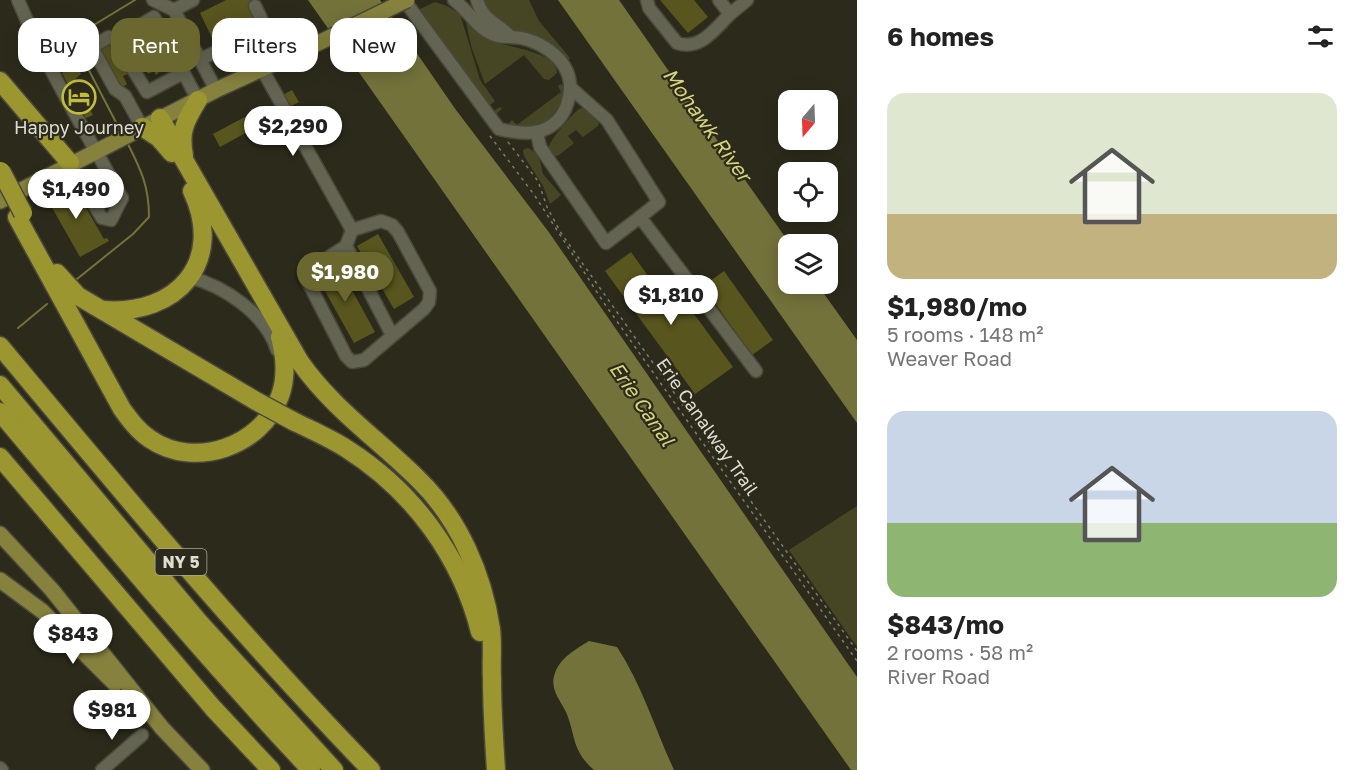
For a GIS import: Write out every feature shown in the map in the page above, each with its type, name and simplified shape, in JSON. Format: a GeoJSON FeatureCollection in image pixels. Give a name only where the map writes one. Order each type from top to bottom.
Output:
{"type":"FeatureCollection","features":[{"type":"Feature","properties":{"kind":"highway"},"geometry":{"type":"LineString","coordinates":[[0,81],[74,169]]}},
{"type":"Feature","properties":{"kind":"highway"},"geometry":{"type":"LineString","coordinates":[[184,157],[181,140],[183,128],[198,100]]}},
{"type":"Feature","properties":{"kind":"highway"},"geometry":{"type":"LineString","coordinates":[[160,118],[300,362],[317,386],[338,408],[422,482],[455,527],[470,556],[485,598],[491,632],[496,770]]}},
{"type":"Feature","properties":{"kind":"highway"},"geometry":{"type":"LineString","coordinates":[[101,309],[135,310],[152,305],[180,289],[189,277],[201,249],[204,231],[201,210],[171,150],[159,138],[137,129]]}},
{"type":"Feature","properties":{"kind":"highway"},"geometry":{"type":"LineString","coordinates":[[0,171],[20,215],[122,409],[133,424],[150,439],[185,452],[201,453],[222,450],[244,440],[261,426],[270,416],[284,383],[284,355],[274,315]]}},
{"type":"Feature","properties":{"kind":"highway"},"geometry":{"type":"LineString","coordinates":[[0,186],[60,279],[78,296],[256,402],[345,448],[374,468],[399,491],[427,521],[457,568],[475,611],[492,680]]}},
{"type":"Feature","properties":{"kind":"highway","name":"NY 5"},"geometry":{"type":"LineString","coordinates":[[0,346],[207,593],[308,705],[371,770]]}},
{"type":"Feature","properties":{"kind":"highway"},"geometry":{"type":"LineString","coordinates":[[0,385],[199,622],[334,770]]}},
{"type":"Feature","properties":{"kind":"highway"},"geometry":{"type":"LineString","coordinates":[[0,412],[147,587],[311,770]]}},
{"type":"Feature","properties":{"kind":"highway"},"geometry":{"type":"LineString","coordinates":[[0,457],[213,708],[271,770]]}},
{"type":"Feature","properties":{"kind":"main road"},"geometry":{"type":"LineString","coordinates":[[318,43],[406,0]]}},
{"type":"Feature","properties":{"kind":"main road"},"geometry":{"type":"LineString","coordinates":[[0,201],[74,169],[96,150],[255,72]]}},
{"type":"Feature","properties":{"kind":"main road"},"geometry":{"type":"LineString","coordinates":[[0,534],[52,590],[162,728],[202,770]]}},
{"type":"Feature","properties":{"kind":"main road"},"geometry":{"type":"LineString","coordinates":[[0,580],[42,611],[140,710],[162,728]]}},
{"type":"Feature","properties":{"kind":"street"},"geometry":{"type":"LineString","coordinates":[[18,0],[37,42],[122,198],[111,220],[102,218],[87,200],[74,169]]}},
{"type":"Feature","properties":{"kind":"street"},"geometry":{"type":"LineString","coordinates":[[153,0],[174,10],[216,90]]}},
{"type":"Feature","properties":{"kind":"street"},"geometry":{"type":"LineString","coordinates":[[174,10],[193,0]]}},
{"type":"Feature","properties":{"kind":"street"},"geometry":{"type":"LineString","coordinates":[[406,0],[494,132],[537,133],[551,126],[560,118],[568,102],[571,88],[569,76],[560,60],[550,50],[510,37],[489,22],[477,0]]}},
{"type":"Feature","properties":{"kind":"street"},"geometry":{"type":"LineString","coordinates":[[454,0],[489,33],[502,38],[510,37]]}},
{"type":"Feature","properties":{"kind":"street"},"geometry":{"type":"LineString","coordinates":[[647,0],[649,8],[677,42],[684,45],[698,44],[747,0]]}},
{"type":"Feature","properties":{"kind":"street"},"geometry":{"type":"LineString","coordinates":[[719,0],[730,15]]}},
{"type":"Feature","properties":{"kind":"street"},"geometry":{"type":"LineString","coordinates":[[201,59],[256,33],[262,27],[255,6]]}},
{"type":"Feature","properties":{"kind":"street"},"geometry":{"type":"LineString","coordinates":[[183,73],[147,92],[115,40],[154,17],[198,100]]}},
{"type":"Feature","properties":{"kind":"street"},"geometry":{"type":"LineString","coordinates":[[109,37],[92,47],[115,89],[125,96],[137,129]]}},
{"type":"Feature","properties":{"kind":"street"},"geometry":{"type":"LineString","coordinates":[[264,72],[352,230],[346,246],[310,272],[307,280],[346,356],[352,362],[364,360],[429,303],[430,291],[392,225],[381,221],[352,230]]}},
{"type":"Feature","properties":{"kind":"street"},"geometry":{"type":"LineString","coordinates":[[537,133],[540,147],[606,243],[659,202],[607,120],[571,88]]}},
{"type":"Feature","properties":{"kind":"street"},"geometry":{"type":"LineString","coordinates":[[74,169],[87,200]]}},
{"type":"Feature","properties":{"kind":"street"},"geometry":{"type":"LineString","coordinates":[[640,217],[756,372]]}},
{"type":"Feature","properties":{"kind":"street"},"geometry":{"type":"LineString","coordinates":[[346,246],[392,335]]}},
{"type":"Feature","properties":{"kind":"street"},"geometry":{"type":"LineString","coordinates":[[189,277],[210,284],[249,309],[264,323],[274,340],[281,362],[284,383]]}},
{"type":"Feature","properties":{"kind":"street"},"geometry":{"type":"LineString","coordinates":[[102,770],[142,735]]}},
{"type":"Feature","properties":{"kind":"path"},"geometry":{"type":"LineString","coordinates":[[494,132],[538,181],[547,207],[561,232],[857,651]]}},
{"type":"Feature","properties":{"kind":"path","name":"Erie Canalway Trail"},"geometry":{"type":"LineString","coordinates":[[494,132],[604,303],[857,661]]}},
{"type":"Feature","properties":{"kind":"shaded area"},"geometry":{"type":"Polygon","coordinates":[[[481,0],[529,0],[539,21],[570,58],[569,60],[559,49],[547,42],[509,31],[490,19],[481,0]]]}},
{"type":"Feature","properties":{"kind":"shaded area"},"geometry":{"type":"Polygon","coordinates":[[[435,2],[460,14],[480,80],[495,101],[490,105],[494,111],[500,107],[502,109],[495,115],[416,11],[435,2]]]}},
{"type":"Feature","properties":{"kind":"shaded area"},"geometry":{"type":"Polygon","coordinates":[[[464,14],[476,30],[486,38],[539,54],[555,65],[557,73],[549,80],[544,79],[524,55],[485,84],[472,49],[464,14]]]}},
{"type":"Feature","properties":{"kind":"shaded area"},"geometry":{"type":"Polygon","coordinates":[[[561,84],[564,87],[558,107],[546,121],[528,128],[518,128],[508,124],[512,120],[517,125],[561,92],[558,86],[561,84]]]}},
{"type":"Feature","properties":{"kind":"shaded area"},"geometry":{"type":"Polygon","coordinates":[[[581,108],[588,111],[599,123],[598,126],[583,137],[576,130],[568,136],[574,143],[559,155],[552,157],[549,146],[569,118],[581,108]]]}},
{"type":"Feature","properties":{"kind":"shaded area"},"geometry":{"type":"Polygon","coordinates":[[[527,148],[537,155],[543,174],[561,195],[550,204],[543,186],[524,156],[523,150],[527,148]]]}},
{"type":"Feature","properties":{"kind":"shaded area"},"geometry":{"type":"Polygon","coordinates":[[[857,506],[857,647],[789,550],[857,506]]]}},
{"type":"Feature","properties":{"kind":"water"},"geometry":{"type":"Polygon","coordinates":[[[308,0],[380,0],[392,18],[330,18],[330,31],[308,0]]]}},
{"type":"Feature","properties":{"kind":"water"},"geometry":{"type":"Polygon","coordinates":[[[558,0],[619,0],[783,234],[778,234],[778,294],[824,294],[857,340],[857,423],[558,0]]]}},
{"type":"Feature","properties":{"kind":"water","name":"Erie Canal"},"geometry":{"type":"Polygon","coordinates":[[[417,54],[456,110],[548,231],[857,677],[857,770],[851,770],[359,72],[417,72],[417,54]]]}},
{"type":"Feature","properties":{"kind":"water"},"geometry":{"type":"Polygon","coordinates":[[[589,641],[617,647],[641,692],[674,770],[594,770],[581,756],[566,712],[553,684],[557,668],[565,658],[589,641]]]}},
{"type":"Feature","properties":{"kind":"building"},"geometry":{"type":"Polygon","coordinates":[[[226,0],[260,0],[261,3],[251,8],[256,18],[212,18],[212,38],[200,13],[226,0]]]}},
{"type":"Feature","properties":{"kind":"building"},"geometry":{"type":"Polygon","coordinates":[[[660,0],[694,0],[708,17],[688,33],[660,0]]]}},
{"type":"Feature","properties":{"kind":"building"},"geometry":{"type":"Polygon","coordinates":[[[110,39],[111,72],[127,72],[128,74],[123,76],[127,84],[121,88],[99,55],[99,45],[110,39]]]}},
{"type":"Feature","properties":{"kind":"building","name":"Happy Journey"},"geometry":{"type":"Polygon","coordinates":[[[80,72],[81,74],[74,80],[93,115],[86,118],[62,73],[80,72]]]}},
{"type":"Feature","properties":{"kind":"building"},"geometry":{"type":"Polygon","coordinates":[[[292,90],[299,102],[289,107],[283,95],[292,90]]]}},
{"type":"Feature","properties":{"kind":"building"},"geometry":{"type":"Polygon","coordinates":[[[258,110],[261,116],[267,112],[271,119],[220,147],[213,134],[258,110]]]}},
{"type":"Feature","properties":{"kind":"building"},"geometry":{"type":"Polygon","coordinates":[[[71,183],[78,196],[85,191],[89,197],[82,201],[104,239],[107,238],[109,241],[80,257],[46,197],[71,183]]]}},
{"type":"Feature","properties":{"kind":"building"},"geometry":{"type":"Polygon","coordinates":[[[378,234],[414,297],[394,309],[357,246],[378,234]]]}},
{"type":"Feature","properties":{"kind":"building"},"geometry":{"type":"Polygon","coordinates":[[[631,252],[671,308],[683,299],[733,367],[695,394],[605,271],[631,252]]]}},
{"type":"Feature","properties":{"kind":"building"},"geometry":{"type":"Polygon","coordinates":[[[337,263],[375,332],[354,343],[316,275],[337,263]]]}},
{"type":"Feature","properties":{"kind":"building"},"geometry":{"type":"Polygon","coordinates":[[[724,271],[773,340],[752,355],[703,286],[724,271]]]}},
{"type":"Feature","properties":{"kind":"waterway"},"geometry":{"type":"LineString","coordinates":[[121,132],[81,55],[80,40],[84,31],[135,0]]}},
{"type":"Feature","properties":{"kind":"waterway"},"geometry":{"type":"LineString","coordinates":[[77,279],[133,234],[149,217],[148,196],[143,178],[127,142]]}},
{"type":"Feature","properties":{"kind":"waterway"},"geometry":{"type":"LineString","coordinates":[[18,328],[47,304]]}},
{"type":"Feature","properties":{"kind":"place","name":"Happy Journey"},"geometry":{"type":"Point","coordinates":[79,97]}},
{"type":"Feature","properties":{"kind":"water label","name":"Mohawk River"},"geometry":{"type":"Point","coordinates":[707,125]}}]}
